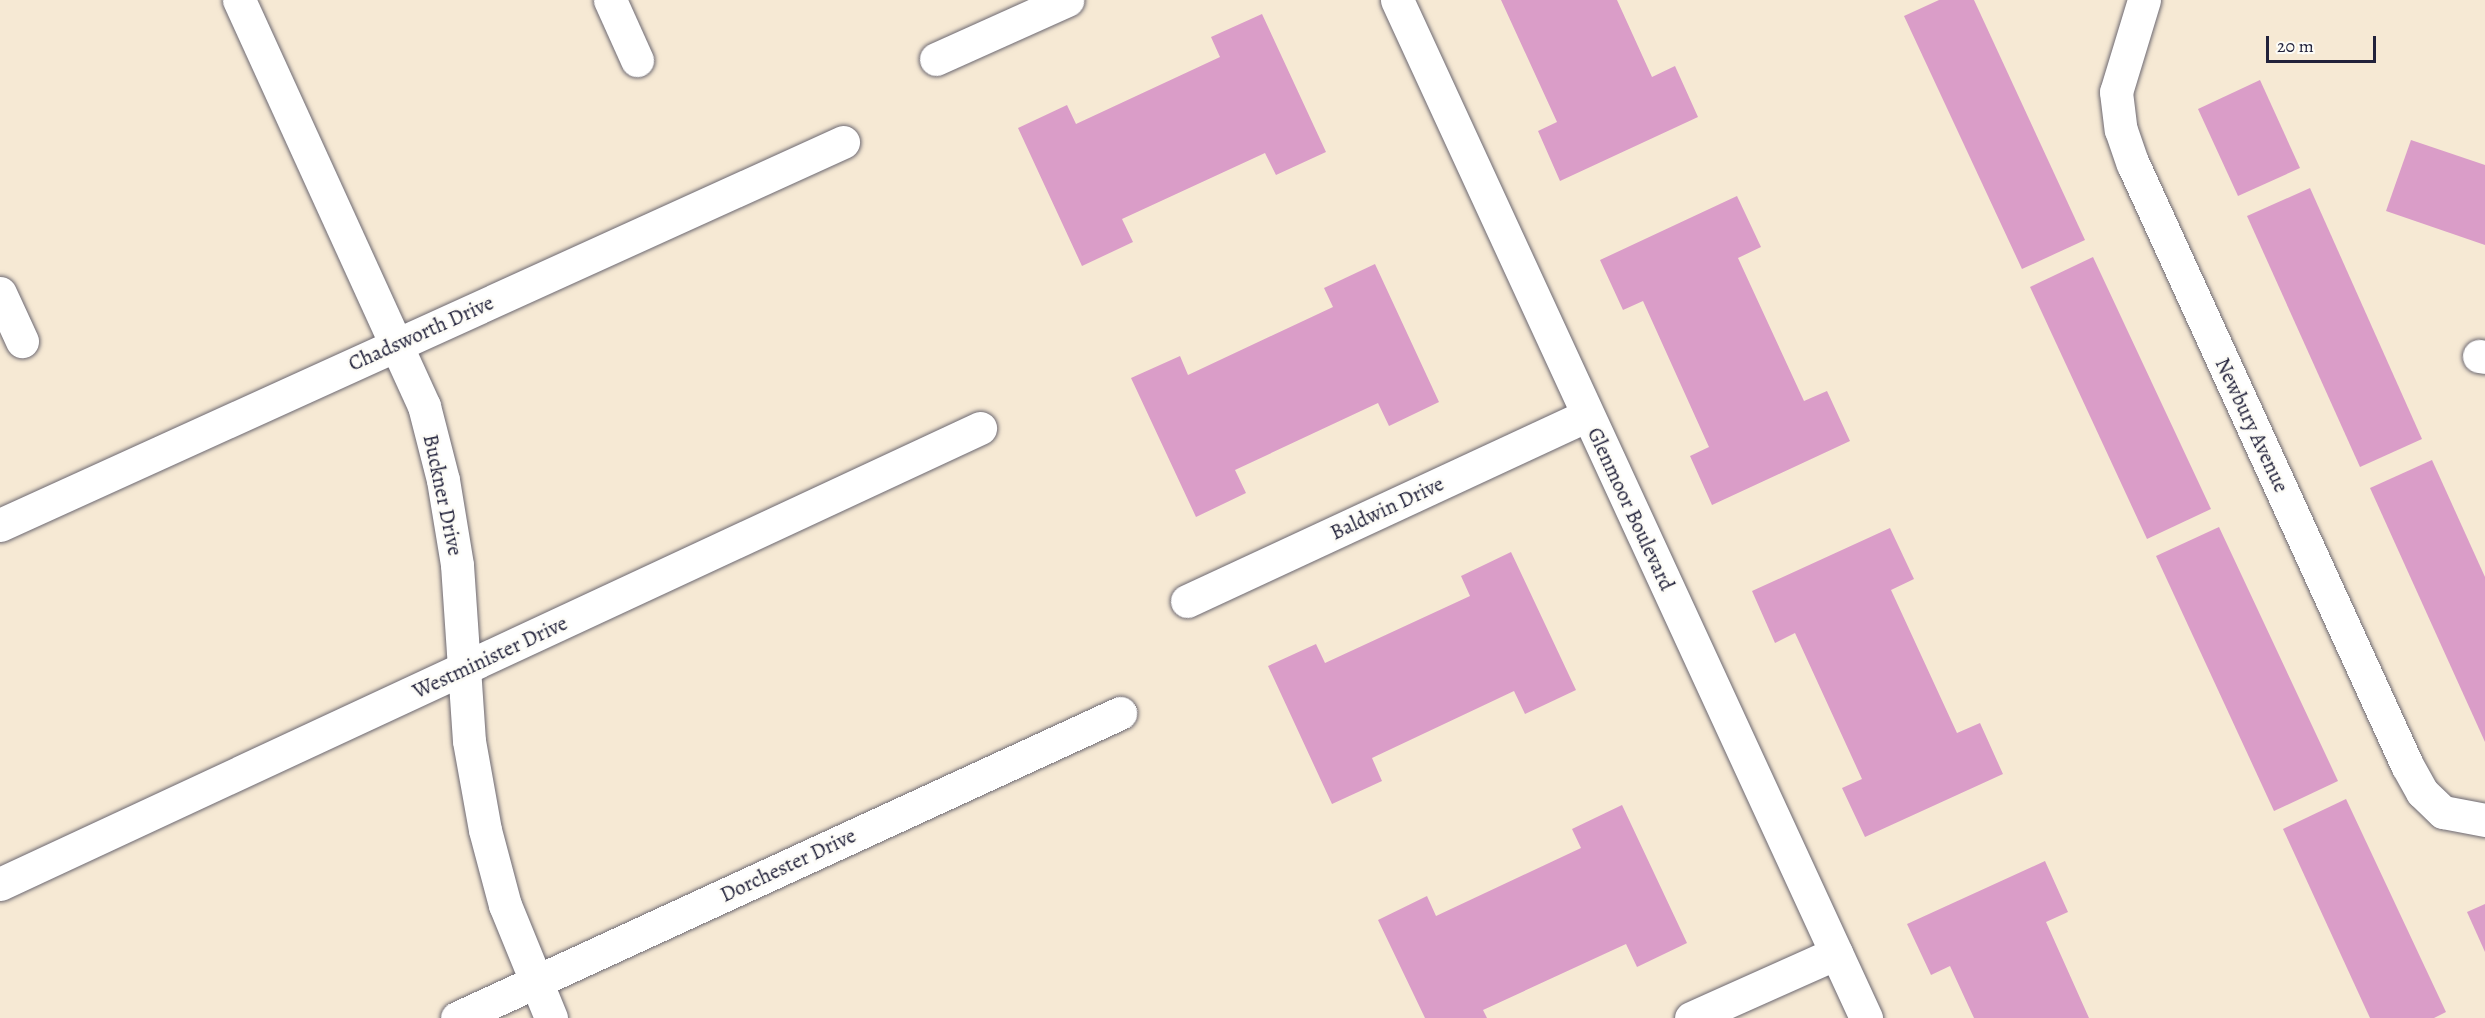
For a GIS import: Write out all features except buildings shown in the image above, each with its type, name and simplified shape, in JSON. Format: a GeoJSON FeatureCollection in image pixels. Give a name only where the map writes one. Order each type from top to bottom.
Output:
{"type":"FeatureCollection","features":[{"type":"Feature","properties":{"kind":"street","name":"Buckner Drive"},"geometry":{"type":"LineString","coordinates":[[238,0],[424,406],[443,480],[457,565],[469,741],[484,830],[505,905],[551,1018]]}},
{"type":"Feature","properties":{"kind":"street"},"geometry":{"type":"LineString","coordinates":[[610,0],[637,60]]}},
{"type":"Feature","properties":{"kind":"street"},"geometry":{"type":"LineString","coordinates":[[936,59],[1067,0]]}},
{"type":"Feature","properties":{"kind":"street","name":"Glenmoor Boulevard"},"geometry":{"type":"LineString","coordinates":[[1397,0],[1866,1018]]}},
{"type":"Feature","properties":{"kind":"street","name":"Newbury Avenue"},"geometry":{"type":"LineString","coordinates":[[2144,0],[2116,92],[2121,130],[2133,164],[2422,792],[2443,812],[2475,819]]}},
{"type":"Feature","properties":{"kind":"street","name":"Chadsworth Drive"},"geometry":{"type":"LineString","coordinates":[[0,525],[843,142]]}},
{"type":"Feature","properties":{"kind":"street"},"geometry":{"type":"LineString","coordinates":[[0,293],[22,340]]}},
{"type":"Feature","properties":{"kind":"street","name":"Baldwin Drive"},"geometry":{"type":"LineString","coordinates":[[1187,602],[1587,415]]}},
{"type":"Feature","properties":{"kind":"street","name":"Westminister Drive"},"geometry":{"type":"LineString","coordinates":[[0,884],[980,428]]}},
{"type":"Feature","properties":{"kind":"street","name":"Dorchester Drive"},"geometry":{"type":"LineString","coordinates":[[457,1018],[1120,713]]}},
{"type":"Feature","properties":{"kind":"street"},"geometry":{"type":"LineString","coordinates":[[1691,1018],[1836,952]]}}]}
